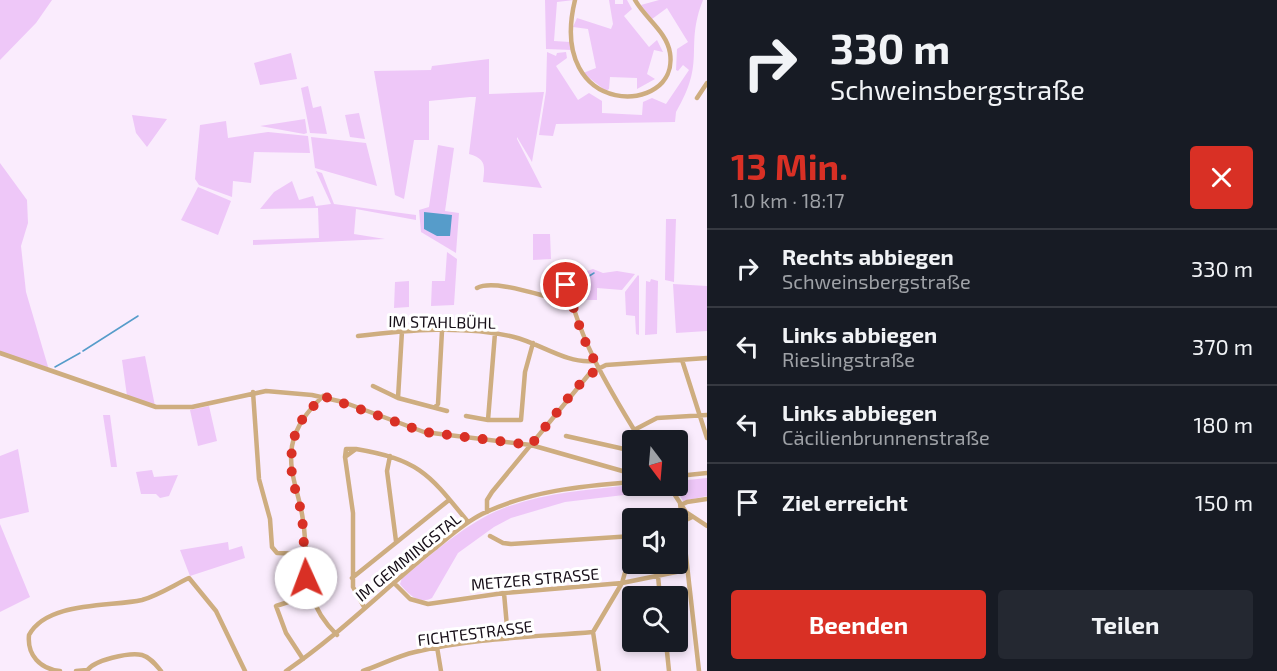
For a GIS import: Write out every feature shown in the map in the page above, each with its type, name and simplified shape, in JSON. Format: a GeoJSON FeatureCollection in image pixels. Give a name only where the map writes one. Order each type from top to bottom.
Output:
{"type":"FeatureCollection","features":[{"type":"Feature","properties":{"kind":"street"},"geometry":{"type":"LineString","coordinates":[[575,0],[571,27],[578,67],[594,88],[608,95],[623,97],[642,94],[657,86],[668,73],[670,61],[667,43],[635,0]]}},
{"type":"Feature","properties":{"kind":"street"},"geometry":{"type":"LineString","coordinates":[[697,98],[707,83]]}},
{"type":"Feature","properties":{"kind":"street"},"geometry":{"type":"LineString","coordinates":[[564,267],[570,303],[593,361],[634,430],[654,419],[707,415]]}},
{"type":"Feature","properties":{"kind":"street"},"geometry":{"type":"LineString","coordinates":[[477,288],[484,286],[518,290],[570,303]]}},
{"type":"Feature","properties":{"kind":"street"},"geometry":{"type":"LineString","coordinates":[[435,407],[438,404],[442,331]]}},
{"type":"Feature","properties":{"kind":"street","name":"IM STAHLBÜHL"},"geometry":{"type":"LineString","coordinates":[[358,336],[442,331],[495,333],[533,343],[581,361],[593,361]]}},
{"type":"Feature","properties":{"kind":"street"},"geometry":{"type":"LineString","coordinates":[[398,398],[402,332]]}},
{"type":"Feature","properties":{"kind":"street"},"geometry":{"type":"LineString","coordinates":[[488,420],[495,333]]}},
{"type":"Feature","properties":{"kind":"street"},"geometry":{"type":"LineString","coordinates":[[466,416],[488,420],[521,420],[525,372],[533,343]]}},
{"type":"Feature","properties":{"kind":"street"},"geometry":{"type":"LineString","coordinates":[[0,353],[156,407],[192,407],[266,391],[323,396],[424,432],[531,445],[622,471]]}},
{"type":"Feature","properties":{"kind":"street"},"geometry":{"type":"LineString","coordinates":[[487,512],[489,496],[577,387],[598,368],[606,365],[707,358]]}},
{"type":"Feature","properties":{"kind":"street"},"geometry":{"type":"LineString","coordinates":[[682,360],[707,438]]}},
{"type":"Feature","properties":{"kind":"street"},"geometry":{"type":"LineString","coordinates":[[373,386],[398,398],[447,411]]}},
{"type":"Feature","properties":{"kind":"street"},"geometry":{"type":"LineString","coordinates":[[253,392],[259,479],[270,519],[272,547],[278,553],[305,554]]}},
{"type":"Feature","properties":{"kind":"street"},"geometry":{"type":"LineString","coordinates":[[323,396],[296,429],[292,446],[291,468],[302,514],[310,595],[322,617],[337,634]]}},
{"type":"Feature","properties":{"kind":"street"},"geometry":{"type":"LineString","coordinates":[[566,436],[622,449]]}},
{"type":"Feature","properties":{"kind":"street"},"geometry":{"type":"LineString","coordinates":[[364,607],[356,595],[352,578],[353,513],[345,457],[346,448],[390,456],[425,472],[468,522]]}},
{"type":"Feature","properties":{"kind":"street"},"geometry":{"type":"LineString","coordinates":[[390,456],[387,471],[396,541]]}},
{"type":"Feature","properties":{"kind":"street"},"geometry":{"type":"LineString","coordinates":[[688,475],[707,473]]}},
{"type":"Feature","properties":{"kind":"street","name":"IM GEMMINGSTAL"},"geometry":{"type":"LineString","coordinates":[[286,671],[337,634],[393,582],[468,522],[520,499],[551,492],[622,483]]}},
{"type":"Feature","properties":{"kind":"street"},"geometry":{"type":"LineString","coordinates":[[676,496],[692,517],[707,526]]}},
{"type":"Feature","properties":{"kind":"street"},"geometry":{"type":"LineString","coordinates":[[681,504],[707,499]]}},
{"type":"Feature","properties":{"kind":"street"},"geometry":{"type":"LineString","coordinates":[[352,578],[370,566],[396,541],[449,500]]}},
{"type":"Feature","properties":{"kind":"street"},"geometry":{"type":"LineString","coordinates":[[681,504],[681,508]]}},
{"type":"Feature","properties":{"kind":"street"},"geometry":{"type":"LineString","coordinates":[[688,519],[692,517]]}},
{"type":"Feature","properties":{"kind":"street"},"geometry":{"type":"LineString","coordinates":[[490,536],[511,544],[622,537]]}},
{"type":"Feature","properties":{"kind":"street"},"geometry":{"type":"LineString","coordinates":[[599,671],[593,632],[622,583],[625,574]]}},
{"type":"Feature","properties":{"kind":"street","name":"METZER STRASSE"},"geometry":{"type":"LineString","coordinates":[[393,582],[410,599],[420,604],[504,593],[622,583],[667,574]]}},
{"type":"Feature","properties":{"kind":"street"},"geometry":{"type":"LineString","coordinates":[[687,574],[699,671],[707,670]]}},
{"type":"Feature","properties":{"kind":"street"},"geometry":{"type":"LineString","coordinates":[[658,576],[659,586]]}},
{"type":"Feature","properties":{"kind":"street"},"geometry":{"type":"LineString","coordinates":[[60,671],[47,669],[33,657],[29,635],[40,623],[73,608],[148,598],[189,578],[216,611],[245,671]]}},
{"type":"Feature","properties":{"kind":"street"},"geometry":{"type":"LineString","coordinates":[[504,593],[508,638]]}},
{"type":"Feature","properties":{"kind":"street"},"geometry":{"type":"LineString","coordinates":[[303,659],[286,633],[276,606],[310,595]]}},
{"type":"Feature","properties":{"kind":"street","name":"FICHTESTRASSE"},"geometry":{"type":"LineString","coordinates":[[363,671],[402,656],[437,647],[508,638],[593,632]]}},
{"type":"Feature","properties":{"kind":"street"},"geometry":{"type":"LineString","coordinates":[[437,647],[441,671]]}},
{"type":"Feature","properties":{"kind":"street"},"geometry":{"type":"LineString","coordinates":[[667,652],[669,671]]}},
{"type":"Feature","properties":{"kind":"street"},"geometry":{"type":"LineString","coordinates":[[76,671],[87,671],[97,662],[138,655],[149,658],[161,671]]}},
{"type":"Feature","properties":{"kind":"shaded area"},"geometry":{"type":"Polygon","coordinates":[[[0,0],[52,0],[36,23],[0,60],[0,0]]]}},
{"type":"Feature","properties":{"kind":"shaded area"},"geometry":{"type":"Polygon","coordinates":[[[545,0],[574,0],[557,2],[554,41],[570,42],[572,50],[546,49],[545,0]]]}},
{"type":"Feature","properties":{"kind":"shaded area"},"geometry":{"type":"Polygon","coordinates":[[[609,0],[615,0],[615,4],[623,4],[623,0],[627,0],[632,9],[624,16],[649,47],[657,40],[663,52],[654,50],[647,74],[655,79],[637,89],[637,78],[610,77],[609,89],[606,91],[583,73],[596,68],[588,29],[573,27],[577,18],[611,29],[613,24],[609,0]]]}},
{"type":"Feature","properties":{"kind":"shaded area"},"geometry":{"type":"Polygon","coordinates":[[[659,0],[703,0],[695,30],[691,79],[676,112],[675,122],[556,124],[553,136],[539,135],[546,91],[547,52],[556,56],[557,53],[566,52],[567,58],[556,66],[578,100],[589,93],[602,101],[602,113],[642,115],[643,102],[652,98],[666,104],[689,70],[683,65],[678,71],[676,70],[677,49],[688,42],[667,8],[652,19],[641,5],[659,0]]]}},
{"type":"Feature","properties":{"kind":"shaded area"},"geometry":{"type":"Polygon","coordinates":[[[291,53],[297,79],[260,85],[254,63],[291,53]]]}},
{"type":"Feature","properties":{"kind":"shaded area"},"geometry":{"type":"Polygon","coordinates":[[[489,59],[489,94],[544,92],[532,162],[517,137],[542,188],[483,182],[483,163],[479,158],[469,154],[476,97],[470,97],[429,101],[429,140],[414,140],[404,199],[395,195],[374,71],[431,70],[432,66],[489,59]]]}},
{"type":"Feature","properties":{"kind":"shaded area"},"geometry":{"type":"Polygon","coordinates":[[[308,86],[313,108],[321,106],[327,134],[310,133],[301,88],[308,86]]]}},
{"type":"Feature","properties":{"kind":"shaded area"},"geometry":{"type":"Polygon","coordinates":[[[359,113],[365,139],[350,137],[345,115],[359,113]]]}},
{"type":"Feature","properties":{"kind":"shaded area"},"geometry":{"type":"Polygon","coordinates":[[[132,115],[167,119],[147,147],[136,133],[132,115]]]}},
{"type":"Feature","properties":{"kind":"shaded area"},"geometry":{"type":"Polygon","coordinates":[[[305,119],[307,133],[304,134],[260,126],[305,119]]]}},
{"type":"Feature","properties":{"kind":"shaded area"},"geometry":{"type":"Polygon","coordinates":[[[226,121],[228,138],[268,132],[308,136],[310,153],[254,152],[251,183],[233,181],[232,197],[199,185],[195,179],[200,125],[226,121]]]}},
{"type":"Feature","properties":{"kind":"shaded area"},"geometry":{"type":"Polygon","coordinates":[[[311,137],[366,143],[377,186],[315,168],[311,137]]]}},
{"type":"Feature","properties":{"kind":"shaded area"},"geometry":{"type":"Polygon","coordinates":[[[438,145],[454,148],[445,211],[459,213],[456,253],[421,232],[419,210],[429,207],[438,145]]]}},
{"type":"Feature","properties":{"kind":"shaded area"},"geometry":{"type":"Polygon","coordinates":[[[0,163],[27,200],[28,223],[21,246],[26,292],[49,370],[0,351],[0,163]]]}},
{"type":"Feature","properties":{"kind":"shaded area"},"geometry":{"type":"Polygon","coordinates":[[[316,171],[322,173],[334,204],[416,215],[416,220],[356,209],[354,234],[385,239],[253,245],[253,240],[319,238],[318,208],[260,209],[274,192],[292,181],[299,200],[313,196],[316,206],[331,204],[316,171]]]}},
{"type":"Feature","properties":{"kind":"shaded area"},"geometry":{"type":"Polygon","coordinates":[[[198,187],[231,201],[218,235],[181,220],[198,187]]]}},
{"type":"Feature","properties":{"kind":"shaded area"},"geometry":{"type":"Polygon","coordinates":[[[666,219],[676,219],[674,282],[665,280],[666,219]]]}},
{"type":"Feature","properties":{"kind":"shaded area"},"geometry":{"type":"Polygon","coordinates":[[[533,234],[550,234],[551,259],[533,260],[533,234]]]}},
{"type":"Feature","properties":{"kind":"shaded area"},"geometry":{"type":"Polygon","coordinates":[[[447,252],[457,259],[454,305],[431,306],[432,281],[445,281],[447,252]]]}},
{"type":"Feature","properties":{"kind":"shaded area"},"geometry":{"type":"Polygon","coordinates":[[[566,268],[581,273],[593,269],[603,273],[617,271],[635,274],[622,290],[597,288],[597,300],[571,300],[566,268]]]}},
{"type":"Feature","properties":{"kind":"shaded area"},"geometry":{"type":"Polygon","coordinates":[[[638,275],[639,335],[636,334],[635,316],[626,315],[625,292],[638,275]]]}},
{"type":"Feature","properties":{"kind":"shaded area"},"geometry":{"type":"Polygon","coordinates":[[[651,279],[658,281],[657,334],[645,335],[646,281],[650,282],[651,279]]]}},
{"type":"Feature","properties":{"kind":"shaded area"},"geometry":{"type":"Polygon","coordinates":[[[409,281],[409,307],[394,308],[395,282],[409,281]]]}},
{"type":"Feature","properties":{"kind":"shaded area"},"geometry":{"type":"Polygon","coordinates":[[[673,284],[707,286],[707,331],[676,333],[673,284]]]}},
{"type":"Feature","properties":{"kind":"shaded area"},"geometry":{"type":"Polygon","coordinates":[[[145,356],[155,406],[127,396],[122,360],[145,356]]]}},
{"type":"Feature","properties":{"kind":"shaded area"},"geometry":{"type":"Polygon","coordinates":[[[209,406],[217,441],[198,446],[190,410],[209,406]]]}},
{"type":"Feature","properties":{"kind":"shaded area"},"geometry":{"type":"Polygon","coordinates":[[[103,415],[110,415],[117,467],[111,467],[103,415]]]}},
{"type":"Feature","properties":{"kind":"shaded area"},"geometry":{"type":"Polygon","coordinates":[[[18,449],[29,512],[0,519],[0,456],[18,449]]]}},
{"type":"Feature","properties":{"kind":"shaded area"},"geometry":{"type":"Polygon","coordinates":[[[152,470],[154,477],[178,475],[169,496],[160,498],[156,494],[141,494],[136,472],[152,470]]]}},
{"type":"Feature","properties":{"kind":"shaded area"},"geometry":{"type":"Polygon","coordinates":[[[707,478],[707,496],[683,501],[680,496],[688,496],[688,480],[707,478]]]}},
{"type":"Feature","properties":{"kind":"shaded area"},"geometry":{"type":"Polygon","coordinates":[[[622,486],[622,495],[565,502],[511,518],[494,527],[458,553],[432,598],[427,600],[410,595],[400,584],[402,578],[455,536],[488,515],[541,497],[622,486]]]}},
{"type":"Feature","properties":{"kind":"shaded area"},"geometry":{"type":"Polygon","coordinates":[[[0,524],[30,597],[0,612],[0,524]]]}},
{"type":"Feature","properties":{"kind":"shaded area"},"geometry":{"type":"Polygon","coordinates":[[[228,542],[229,550],[242,546],[245,558],[190,576],[180,550],[228,542]]]}},
{"type":"Feature","properties":{"kind":"water"},"geometry":{"type":"Polygon","coordinates":[[[424,212],[452,215],[450,236],[437,236],[424,229],[424,212]]]}},
{"type":"Feature","properties":{"kind":"waterway"},"geometry":{"type":"LineString","coordinates":[[586,278],[594,273]]}},
{"type":"Feature","properties":{"kind":"waterway"},"geometry":{"type":"LineString","coordinates":[[83,351],[138,316]]}},
{"type":"Feature","properties":{"kind":"waterway"},"geometry":{"type":"LineString","coordinates":[[55,367],[80,353]]}},
{"type":"Feature","properties":{"kind":"route"},"geometry":{"type":"LineString","coordinates":[[306,578],[302,514],[291,468],[292,446],[296,429],[306,414],[323,396],[424,432],[472,440],[531,445],[577,387],[598,368],[583,337],[566,285]]}}]}
